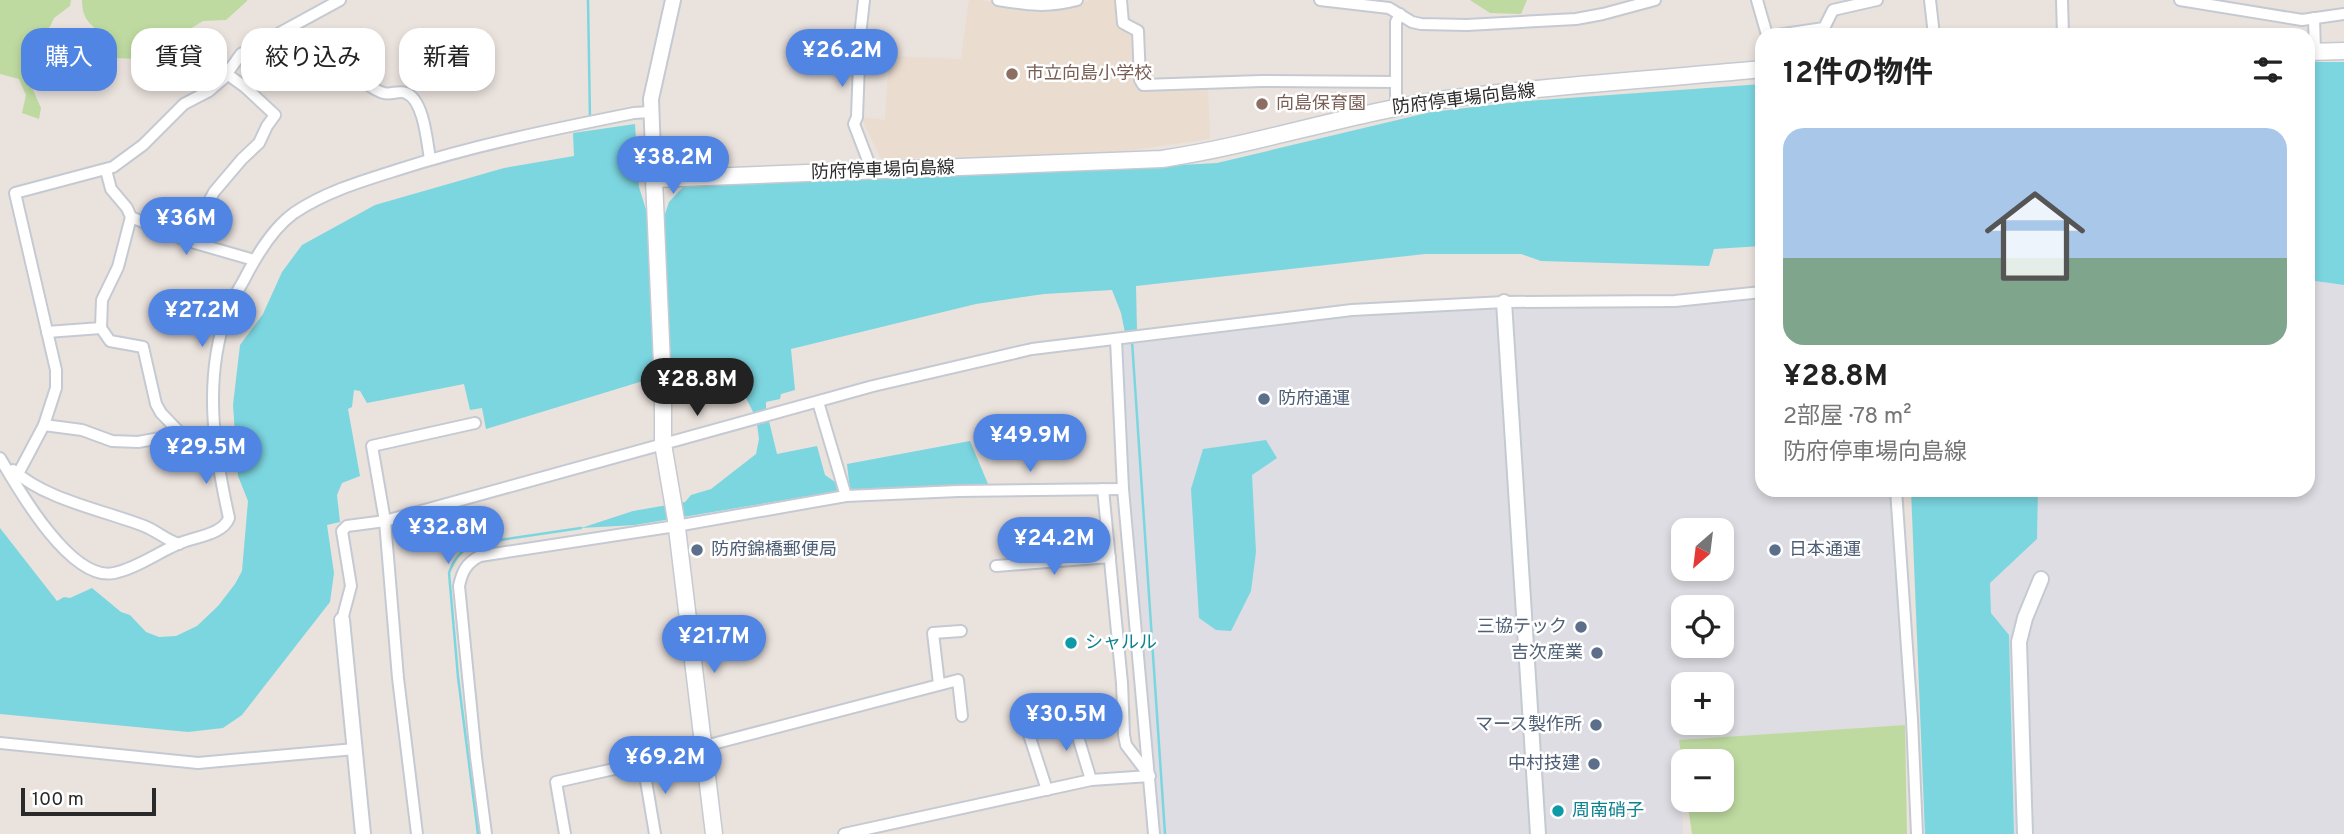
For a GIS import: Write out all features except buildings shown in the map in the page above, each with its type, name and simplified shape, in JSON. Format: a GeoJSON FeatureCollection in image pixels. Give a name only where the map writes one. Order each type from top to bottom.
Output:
{"type":"FeatureCollection","features":[{"type":"Feature","properties":{"kind":"main road"},"geometry":{"type":"LineString","coordinates":[[2315,52],[2344,51]]}},
{"type":"Feature","properties":{"kind":"main road","name":"防府停車場向島線"},"geometry":{"type":"LineString","coordinates":[[654,179],[1162,159],[1222,149],[1396,108],[1454,98],[1755,70]]}},
{"type":"Feature","properties":{"kind":"main road"},"geometry":{"type":"LineString","coordinates":[[654,179],[663,444],[676,523],[714,834]]}},
{"type":"Feature","properties":{"kind":"street"},"geometry":{"type":"LineString","coordinates":[[188,241],[214,192],[259,143],[275,115],[245,86],[227,74],[241,54],[340,0]]}},
{"type":"Feature","properties":{"kind":"street"},"geometry":{"type":"LineString","coordinates":[[654,179],[651,99],[673,0]]}},
{"type":"Feature","properties":{"kind":"street"},"geometry":{"type":"LineString","coordinates":[[864,0],[857,117],[854,124],[872,171]]}},
{"type":"Feature","properties":{"kind":"street"},"geometry":{"type":"LineString","coordinates":[[998,0],[1041,6],[1055,6],[1077,0]]}},
{"type":"Feature","properties":{"kind":"street"},"geometry":{"type":"LineString","coordinates":[[1121,0],[1123,23],[1138,31],[1140,80],[1143,85],[1261,81],[1396,82]]}},
{"type":"Feature","properties":{"kind":"street"},"geometry":{"type":"LineString","coordinates":[[1320,0],[1389,8],[1421,24],[1576,19],[1603,15],[1655,0]]}},
{"type":"Feature","properties":{"kind":"street"},"geometry":{"type":"LineString","coordinates":[[1757,0],[1765,28]]}},
{"type":"Feature","properties":{"kind":"street"},"geometry":{"type":"LineString","coordinates":[[1825,28],[1833,10],[1877,0]]}},
{"type":"Feature","properties":{"kind":"street"},"geometry":{"type":"LineString","coordinates":[[1930,0],[1933,28]]}},
{"type":"Feature","properties":{"kind":"street"},"geometry":{"type":"LineString","coordinates":[[2062,0],[2063,28]]}},
{"type":"Feature","properties":{"kind":"street"},"geometry":{"type":"LineString","coordinates":[[2180,0],[2302,20],[2344,14]]}},
{"type":"Feature","properties":{"kind":"street"},"geometry":{"type":"LineString","coordinates":[[1396,108],[1396,22],[1400,14]]}},
{"type":"Feature","properties":{"kind":"street"},"geometry":{"type":"LineString","coordinates":[[2313,28],[2314,18]]}},
{"type":"Feature","properties":{"kind":"street"},"geometry":{"type":"LineString","coordinates":[[18,474],[44,425],[56,388],[56,370],[15,194],[106,170],[143,145],[176,111],[209,91]]}},
{"type":"Feature","properties":{"kind":"street"},"geometry":{"type":"LineString","coordinates":[[378,91],[404,92],[418,105],[430,159]]}},
{"type":"Feature","properties":{"kind":"street"},"geometry":{"type":"LineString","coordinates":[[1,460],[34,513],[58,544],[72,557],[100,573],[112,574],[215,531],[227,523],[229,517],[215,452],[213,398],[219,339],[227,311],[254,260],[292,215],[347,186],[430,159],[589,121],[650,112]]}},
{"type":"Feature","properties":{"kind":"street"},"geometry":{"type":"LineString","coordinates":[[106,170],[111,189],[131,217],[118,267],[102,300],[101,328],[110,341],[143,347],[156,404],[161,413],[177,432],[201,449],[215,452]]}},
{"type":"Feature","properties":{"kind":"street"},"geometry":{"type":"LineString","coordinates":[[131,217],[188,241],[254,260]]}},
{"type":"Feature","properties":{"kind":"street"},"geometry":{"type":"LineString","coordinates":[[363,834],[342,620],[351,586],[342,531],[347,526],[385,521],[873,386],[1032,349],[1352,310],[1504,302],[1675,301],[1755,293]]}},
{"type":"Feature","properties":{"kind":"street"},"geometry":{"type":"LineString","coordinates":[[1504,302],[1538,834]]}},
{"type":"Feature","properties":{"kind":"street"},"geometry":{"type":"LineString","coordinates":[[47,332],[101,328]]}},
{"type":"Feature","properties":{"kind":"street"},"geometry":{"type":"LineString","coordinates":[[1116,340],[1123,489],[1154,834]]}},
{"type":"Feature","properties":{"kind":"street"},"geometry":{"type":"LineString","coordinates":[[818,402],[846,496]]}},
{"type":"Feature","properties":{"kind":"street"},"geometry":{"type":"LineString","coordinates":[[417,834],[398,678],[385,521],[372,446],[475,423]]}},
{"type":"Feature","properties":{"kind":"street"},"geometry":{"type":"LineString","coordinates":[[44,425],[82,430],[113,441],[138,442],[166,437],[177,432]]}},
{"type":"Feature","properties":{"kind":"street"},"geometry":{"type":"LineString","coordinates":[[1,460],[32,485],[148,528],[179,544]]}},
{"type":"Feature","properties":{"kind":"street"},"geometry":{"type":"LineString","coordinates":[[1103,489],[1122,683],[1124,735],[1126,745],[1150,776]]}},
{"type":"Feature","properties":{"kind":"street"},"geometry":{"type":"LineString","coordinates":[[486,834],[459,586],[465,568],[480,556],[846,496],[958,491],[1123,489]]}},
{"type":"Feature","properties":{"kind":"street"},"geometry":{"type":"LineString","coordinates":[[1896,497],[1917,834]]}},
{"type":"Feature","properties":{"kind":"street"},"geometry":{"type":"LineString","coordinates":[[996,566],[1110,557]]}},
{"type":"Feature","properties":{"kind":"street"},"geometry":{"type":"LineString","coordinates":[[2025,834],[2019,642],[2025,618],[2041,579]]}},
{"type":"Feature","properties":{"kind":"street"},"geometry":{"type":"LineString","coordinates":[[939,684],[933,633],[961,631]]}},
{"type":"Feature","properties":{"kind":"street"},"geometry":{"type":"LineString","coordinates":[[565,834],[556,782],[690,752],[958,680],[962,716]]}},
{"type":"Feature","properties":{"kind":"street"},"geometry":{"type":"LineString","coordinates":[[1021,713],[1047,790]]}},
{"type":"Feature","properties":{"kind":"street"},"geometry":{"type":"LineString","coordinates":[[1072,717],[1091,780]]}},
{"type":"Feature","properties":{"kind":"street"},"geometry":{"type":"LineString","coordinates":[[0,743],[198,763],[355,749]]}},
{"type":"Feature","properties":{"kind":"street"},"geometry":{"type":"LineString","coordinates":[[643,762],[655,834]]}},
{"type":"Feature","properties":{"kind":"street"},"geometry":{"type":"LineString","coordinates":[[849,833],[1091,780],[1150,776]]}},
{"type":"Feature","properties":{"kind":"shaded area","name":"市立向島小学校"},"geometry":{"type":"Polygon","coordinates":[[[969,0],[982,0],[1038,12],[1091,0],[1119,0],[1121,27],[1135,35],[1136,89],[1208,88],[1210,139],[1111,153],[881,159],[861,117],[885,120],[889,56],[961,59],[969,0]]]}},
{"type":"Feature","properties":{"kind":"shaded area"},"geometry":{"type":"Polygon","coordinates":[[[2315,281],[2344,285],[2344,834],[2014,834],[2009,635],[1991,613],[1990,583],[2037,539],[2038,497],[2315,497],[2315,281]]]}},
{"type":"Feature","properties":{"kind":"shaded area"},"geometry":{"type":"Polygon","coordinates":[[[1755,292],[1755,497],[1894,497],[1905,725],[1680,740],[1680,749],[1671,749],[1671,812],[1682,812],[1683,834],[1154,834],[1116,340],[1352,310],[1755,292]]]}},
{"type":"Feature","properties":{"kind":"green space"},"geometry":{"type":"Polygon","coordinates":[[[0,0],[71,0],[70,6],[54,18],[49,28],[21,28],[21,84],[19,79],[0,74],[0,0]]]}},
{"type":"Feature","properties":{"kind":"green space"},"geometry":{"type":"Polygon","coordinates":[[[82,0],[247,0],[226,20],[203,21],[191,28],[131,28],[131,59],[117,58],[117,28],[95,28],[86,19],[82,0]]]}},
{"type":"Feature","properties":{"kind":"green space"},"geometry":{"type":"Polygon","coordinates":[[[1470,0],[1527,0],[1521,14],[1490,13],[1470,0]]]}},
{"type":"Feature","properties":{"kind":"green space"},"geometry":{"type":"Polygon","coordinates":[[[24,91],[33,91],[41,108],[39,119],[22,113],[26,95],[24,91]]]}},
{"type":"Feature","properties":{"kind":"green space"},"geometry":{"type":"Polygon","coordinates":[[[1905,725],[1907,834],[1692,834],[1689,812],[1734,812],[1734,749],[1680,749],[1679,740],[1905,725]]]}},
{"type":"Feature","properties":{"kind":"water"},"geometry":{"type":"Polygon","coordinates":[[[2315,62],[2344,62],[2344,285],[2315,281],[2315,62]]]}},
{"type":"Feature","properties":{"kind":"water"},"geometry":{"type":"Polygon","coordinates":[[[1755,85],[1755,246],[1714,249],[1709,266],[1541,261],[1521,254],[1425,254],[1136,286],[1137,331],[1125,333],[1112,290],[1044,294],[976,304],[791,349],[795,390],[781,394],[780,399],[766,402],[766,410],[754,414],[732,370],[661,386],[643,381],[486,429],[482,408],[470,410],[464,384],[367,403],[360,391],[354,390],[352,407],[348,409],[360,476],[342,483],[337,495],[340,522],[327,525],[334,573],[330,602],[242,715],[223,728],[188,732],[0,714],[0,528],[57,601],[92,588],[121,612],[130,615],[146,632],[159,637],[176,636],[197,626],[218,606],[235,584],[242,571],[248,501],[238,476],[233,405],[240,345],[263,314],[282,272],[302,245],[375,205],[504,168],[574,156],[573,133],[635,124],[639,187],[648,216],[664,217],[669,202],[684,186],[1217,163],[1431,112],[1527,101],[1755,85]]]}},
{"type":"Feature","properties":{"kind":"water"},"geometry":{"type":"Polygon","coordinates":[[[769,421],[777,454],[817,446],[825,475],[838,484],[839,491],[635,525],[581,528],[633,511],[685,502],[691,495],[711,489],[756,454],[759,439],[757,424],[769,421]]]}},
{"type":"Feature","properties":{"kind":"water"},"geometry":{"type":"Polygon","coordinates":[[[1266,440],[1277,458],[1252,475],[1256,552],[1251,591],[1231,631],[1216,630],[1199,618],[1191,489],[1203,449],[1266,440]]]}},
{"type":"Feature","properties":{"kind":"water"},"geometry":{"type":"Polygon","coordinates":[[[970,441],[988,484],[850,490],[847,464],[970,441]]]}},
{"type":"Feature","properties":{"kind":"water"},"geometry":{"type":"Polygon","coordinates":[[[1911,497],[2038,497],[2037,539],[1990,583],[1991,613],[2009,635],[2014,834],[1925,834],[1911,497]]]}},
{"type":"Feature","properties":{"kind":"waterway"},"geometry":{"type":"LineString","coordinates":[[588,0],[590,119]]}},
{"type":"Feature","properties":{"kind":"waterway"},"geometry":{"type":"LineString","coordinates":[[1132,341],[1165,834]]}},
{"type":"Feature","properties":{"kind":"waterway"},"geometry":{"type":"LineString","coordinates":[[478,834],[458,677],[449,573],[458,556],[473,544],[581,528]]}},
{"type":"Feature","properties":{"kind":"place","name":"市立向島小学校"},"geometry":{"type":"Point","coordinates":[1012,74]}},
{"type":"Feature","properties":{"kind":"place","name":"向島保育園"},"geometry":{"type":"Point","coordinates":[1262,104]}},
{"type":"Feature","properties":{"kind":"place","name":"防府通運"},"geometry":{"type":"Point","coordinates":[1264,399]}},
{"type":"Feature","properties":{"kind":"place","name":"防府錦橋郵便局"},"geometry":{"type":"Point","coordinates":[697,550]}},
{"type":"Feature","properties":{"kind":"place","name":"日本通運"},"geometry":{"type":"Point","coordinates":[1775,550]}},
{"type":"Feature","properties":{"kind":"place","name":"三協テック"},"geometry":{"type":"Point","coordinates":[1581,627]}},
{"type":"Feature","properties":{"kind":"place","name":"シャルル"},"geometry":{"type":"Point","coordinates":[1071,643]}},
{"type":"Feature","properties":{"kind":"place","name":"吉次産業"},"geometry":{"type":"Point","coordinates":[1597,653]}},
{"type":"Feature","properties":{"kind":"place","name":"マース製作所"},"geometry":{"type":"Point","coordinates":[1596,725]}},
{"type":"Feature","properties":{"kind":"place","name":"中村技建"},"geometry":{"type":"Point","coordinates":[1594,764]}},
{"type":"Feature","properties":{"kind":"place","name":"周南硝子"},"geometry":{"type":"Point","coordinates":[1558,811]}}]}
